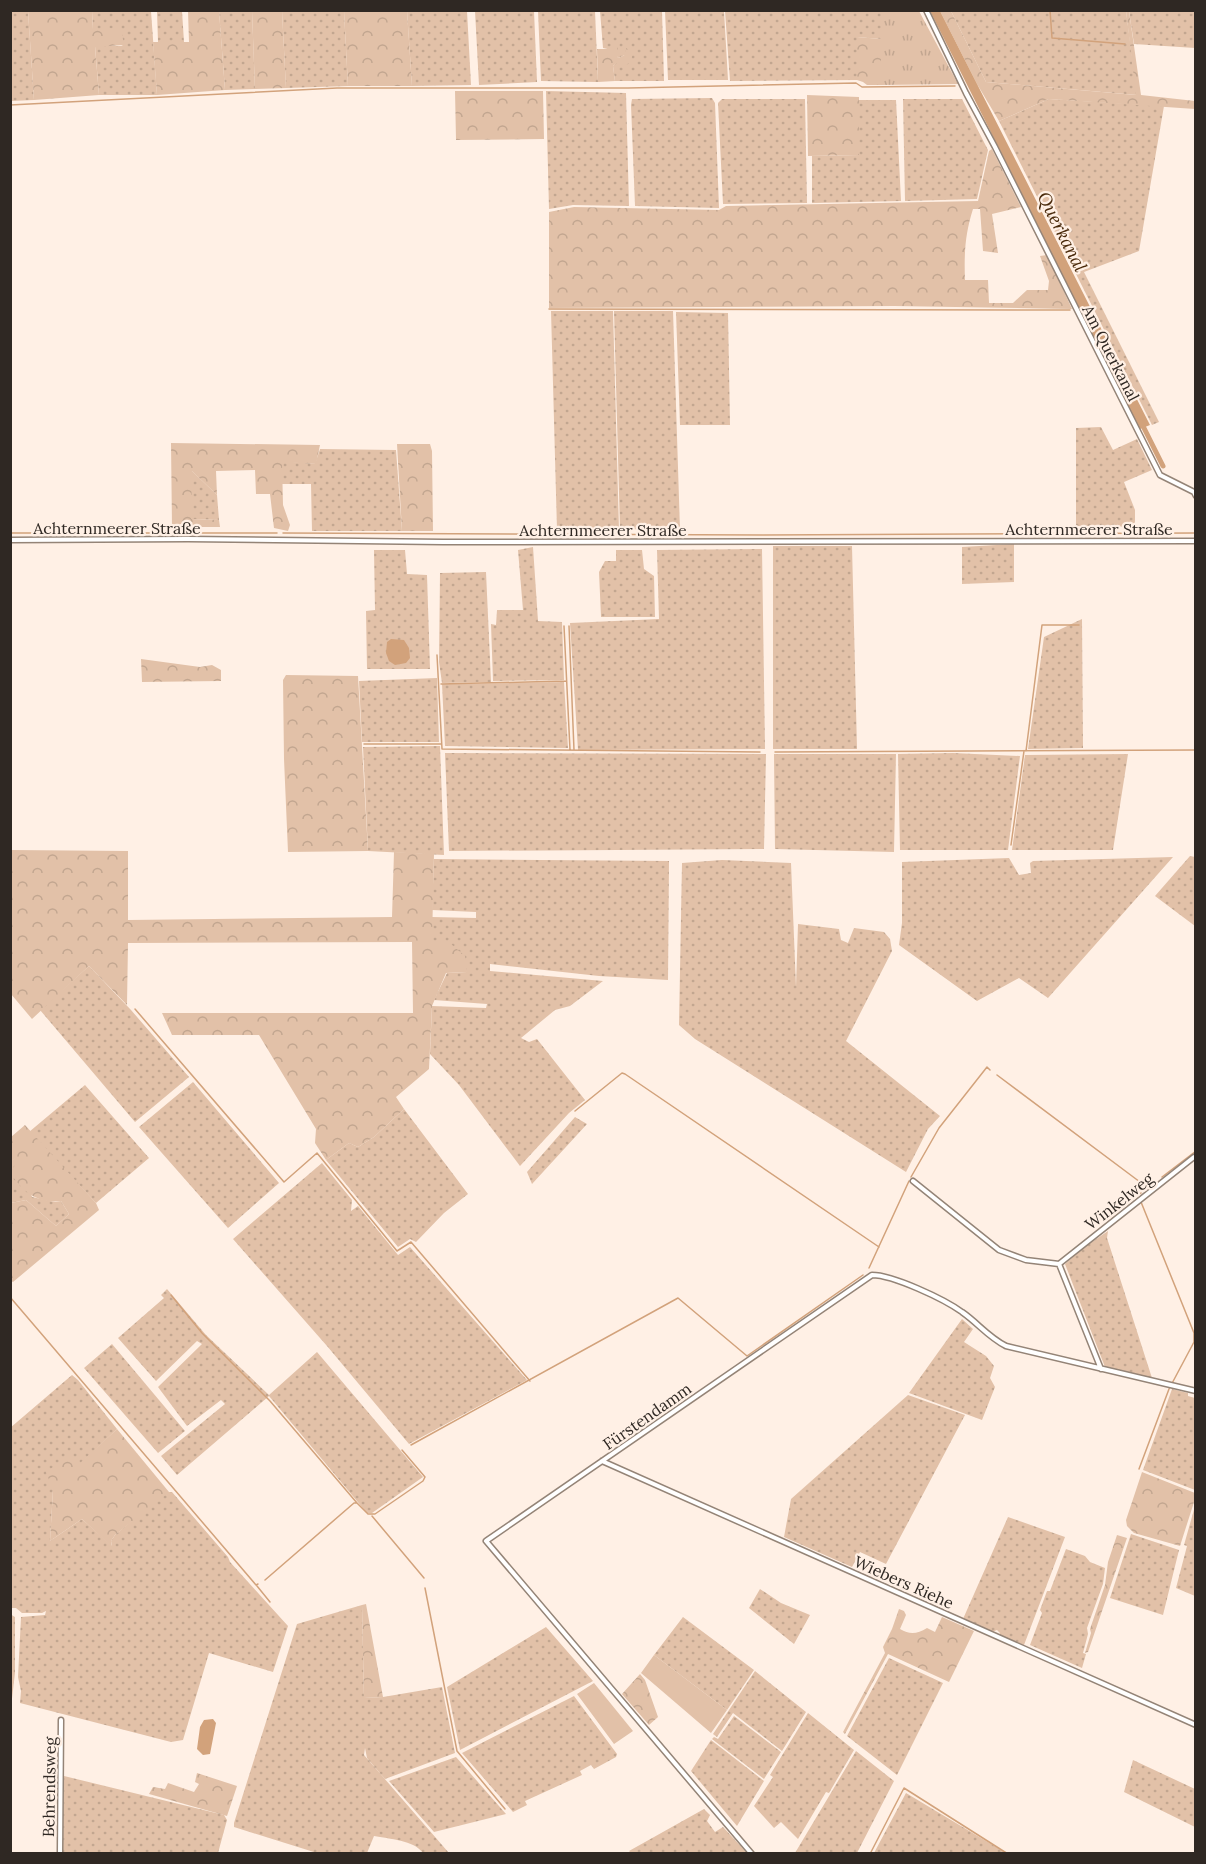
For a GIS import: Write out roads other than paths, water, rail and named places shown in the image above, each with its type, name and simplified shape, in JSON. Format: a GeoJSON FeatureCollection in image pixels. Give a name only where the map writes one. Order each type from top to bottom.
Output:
{"type":"FeatureCollection","features":[{"type":"Feature","properties":{"kind":"street","name":"Am Querkanal"},"geometry":{"type":"LineString","coordinates":[[926,10],[1160,475],[1194,492],[1196,496]]}},
{"type":"Feature","properties":{"kind":"street","name":"Achternmeerer Straße"},"geometry":{"type":"LineString","coordinates":[[10,540],[1196,541]]}},
{"type":"Feature","properties":{"kind":"street","name":"Winkelweg"},"geometry":{"type":"LineString","coordinates":[[1059,1264],[1194,1157]]}},
{"type":"Feature","properties":{"kind":"street"},"geometry":{"type":"LineString","coordinates":[[913,1181],[999,1250],[1026,1260],[1059,1264],[1102,1370]]}},
{"type":"Feature","properties":{"kind":"street","name":"Fürstendamm"},"geometry":{"type":"LineString","coordinates":[[752,1854],[486,1541],[872,1275],[890,1278],[940,1299],[963,1312],[992,1339],[1006,1346],[1196,1391]]}},
{"type":"Feature","properties":{"kind":"street","name":"Wiebers Riehe"},"geometry":{"type":"LineString","coordinates":[[602,1461],[1196,1725]]}},
{"type":"Feature","properties":{"kind":"street","name":"Behrendsweg"},"geometry":{"type":"LineString","coordinates":[[60,1854],[62,1720]]}},
{"type":"Feature","properties":{"kind":"waterway"},"geometry":{"type":"LineString","coordinates":[[1050,10],[1052,38],[1125,44]]}},
{"type":"Feature","properties":{"kind":"waterway"},"geometry":{"type":"LineString","coordinates":[[10,105],[337,88],[628,88],[856,83],[862,87],[955,86]]}},
{"type":"Feature","properties":{"kind":"waterway"},"geometry":{"type":"LineString","coordinates":[[549,309],[1070,310]]}},
{"type":"Feature","properties":{"kind":"waterway","name":"Querkanal"},"geometry":{"type":"LineString","coordinates":[[1141,422],[1163,466]]}},
{"type":"Feature","properties":{"kind":"waterway"},"geometry":{"type":"LineString","coordinates":[[10,533],[277,533]]}},
{"type":"Feature","properties":{"kind":"waterway"},"geometry":{"type":"LineString","coordinates":[[283,533],[763,535],[1196,533]]}},
{"type":"Feature","properties":{"kind":"waterway"},"geometry":{"type":"LineString","coordinates":[[1026,751],[1042,625],[1079,625]]}},
{"type":"Feature","properties":{"kind":"waterway"},"geometry":{"type":"LineString","coordinates":[[564,626],[570,750]]}},
{"type":"Feature","properties":{"kind":"waterway"},"geometry":{"type":"LineString","coordinates":[[569,626],[574,750]]}},
{"type":"Feature","properties":{"kind":"waterway"},"geometry":{"type":"LineString","coordinates":[[437,655],[442,749],[760,752]]}},
{"type":"Feature","properties":{"kind":"waterway"},"geometry":{"type":"LineString","coordinates":[[441,684],[566,681]]}},
{"type":"Feature","properties":{"kind":"waterway"},"geometry":{"type":"LineString","coordinates":[[364,744],[441,744]]}},
{"type":"Feature","properties":{"kind":"waterway"},"geometry":{"type":"LineString","coordinates":[[775,752],[1196,750]]}},
{"type":"Feature","properties":{"kind":"waterway"},"geometry":{"type":"LineString","coordinates":[[1011,845],[1024,751]]}},
{"type":"Feature","properties":{"kind":"waterway"},"geometry":{"type":"LineString","coordinates":[[135,1009],[284,1182],[317,1153],[397,1251],[411,1242],[530,1381]]}},
{"type":"Feature","properties":{"kind":"waterway"},"geometry":{"type":"LineString","coordinates":[[911,1177],[939,1128],[987,1067],[990,1070]]}},
{"type":"Feature","properties":{"kind":"waterway"},"geometry":{"type":"LineString","coordinates":[[575,1111],[622,1073],[625,1074],[879,1247]]}},
{"type":"Feature","properties":{"kind":"waterway"},"geometry":{"type":"LineString","coordinates":[[997,1075],[1148,1188],[1157,1182]]}},
{"type":"Feature","properties":{"kind":"waterway"},"geometry":{"type":"LineString","coordinates":[[1162,1177],[1196,1151]]}},
{"type":"Feature","properties":{"kind":"waterway"},"geometry":{"type":"LineString","coordinates":[[869,1268],[909,1181]]}},
{"type":"Feature","properties":{"kind":"waterway"},"geometry":{"type":"LineString","coordinates":[[1139,1469],[1169,1389],[1194,1342],[1194,1333],[1141,1202]]}},
{"type":"Feature","properties":{"kind":"waterway"},"geometry":{"type":"LineString","coordinates":[[411,1445],[678,1298],[747,1356],[863,1275]]}},
{"type":"Feature","properties":{"kind":"waterway"},"geometry":{"type":"LineString","coordinates":[[171,1295],[202,1333],[270,1401],[357,1503]]}},
{"type":"Feature","properties":{"kind":"waterway"},"geometry":{"type":"LineString","coordinates":[[10,1297],[256,1585],[258,1584]]}},
{"type":"Feature","properties":{"kind":"waterway"},"geometry":{"type":"LineString","coordinates":[[265,1580],[354,1503],[357,1503],[368,1514],[375,1514],[423,1481],[425,1477],[402,1450]]}},
{"type":"Feature","properties":{"kind":"waterway"},"geometry":{"type":"LineString","coordinates":[[372,1516],[424,1578]]}},
{"type":"Feature","properties":{"kind":"waterway"},"geometry":{"type":"LineString","coordinates":[[257,1586],[270,1602]]}},
{"type":"Feature","properties":{"kind":"waterway"},"geometry":{"type":"LineString","coordinates":[[425,1588],[457,1751],[505,1809]]}},
{"type":"Feature","properties":{"kind":"waterway"},"geometry":{"type":"LineString","coordinates":[[870,1854],[904,1788],[1008,1854]]}}]}
